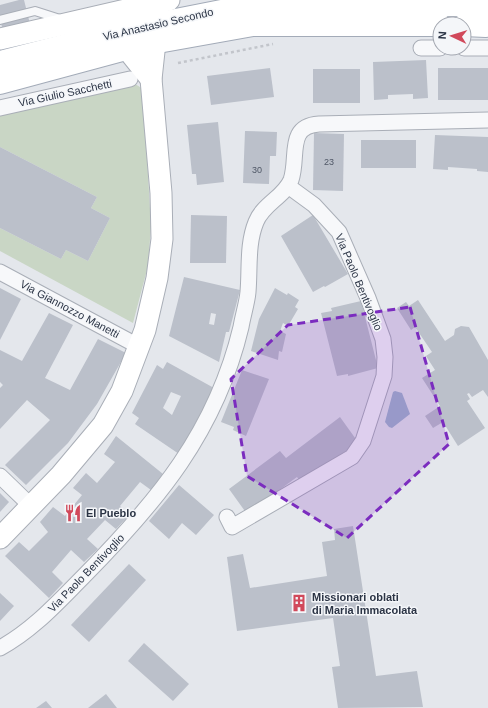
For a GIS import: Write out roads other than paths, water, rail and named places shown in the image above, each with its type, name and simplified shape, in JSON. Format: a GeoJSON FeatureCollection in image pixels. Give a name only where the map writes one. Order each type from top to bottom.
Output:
{"type":"FeatureCollection","features":[{"type":"Feature","properties":{"kind":"main road","name":"Via Anastasio Secondo"},"geometry":{"type":"LineString","coordinates":[[0,62],[79,28],[152,24],[247,6],[486,15],[472,21]]}},
{"type":"Feature","properties":{"kind":"main road","name":"Via Anastasio Secondo"},"geometry":{"type":"LineString","coordinates":[[0,82],[156,42],[219,30],[266,24],[432,25]]}},
{"type":"Feature","properties":{"kind":"street"},"geometry":{"type":"LineString","coordinates":[[0,38],[79,28],[169,0]]}},
{"type":"Feature","properties":{"kind":"street"},"geometry":{"type":"LineString","coordinates":[[0,538],[73,461],[103,425],[122,391],[140,347],[153,300],[162,239],[161,193],[151,79],[156,42]]}},
{"type":"Feature","properties":{"kind":"street"},"geometry":{"type":"LineString","coordinates":[[421,48],[432,48]]}},
{"type":"Feature","properties":{"kind":"street"},"geometry":{"type":"LineString","coordinates":[[472,48],[488,48]]}},
{"type":"Feature","properties":{"kind":"street"},"geometry":{"type":"LineString","coordinates":[[127,49],[151,79]]}},
{"type":"Feature","properties":{"kind":"street","name":"Via Giulio Sacchetti"},"geometry":{"type":"LineString","coordinates":[[0,108],[130,79]]}},
{"type":"Feature","properties":{"kind":"street"},"geometry":{"type":"LineString","coordinates":[[288,186],[292,175],[297,140],[301,130],[308,125],[488,120]]}},
{"type":"Feature","properties":{"kind":"street","name":"Via Paolo Bentivoglio"},"geometry":{"type":"LineString","coordinates":[[0,648],[22,635],[38,622],[118,541],[173,475],[193,445],[220,394],[240,328],[248,293],[252,233],[257,220],[266,207],[288,186],[314,205],[339,232],[368,298],[383,339],[385,357],[384,376],[365,435],[360,447],[352,457],[232,527],[227,517]]}},
{"type":"Feature","properties":{"kind":"street","name":"Via Giannozzo Manetti"},"geometry":{"type":"LineString","coordinates":[[0,272],[140,347]]}},
{"type":"Feature","properties":{"kind":"street"},"geometry":{"type":"LineString","coordinates":[[0,476],[31,506]]}},
{"type":"Feature","properties":{"kind":"lane"},"geometry":{"type":"LineString","coordinates":[[0,20],[35,11],[79,28]]}},
{"type":"Feature","properties":{"kind":"water"},"geometry":{"type":"Polygon","coordinates":[[[395,391],[402,393],[410,414],[392,428],[385,422],[393,392],[395,391]]]}},
{"type":"Feature","properties":{"kind":"place","name":"El Pueblo"},"geometry":{"type":"Point","coordinates":[73,513]}},
{"type":"Feature","properties":{"kind":"place","name":"Missionari oblati di Maria Immacolata"},"geometry":{"type":"Point","coordinates":[299,603]}}]}
